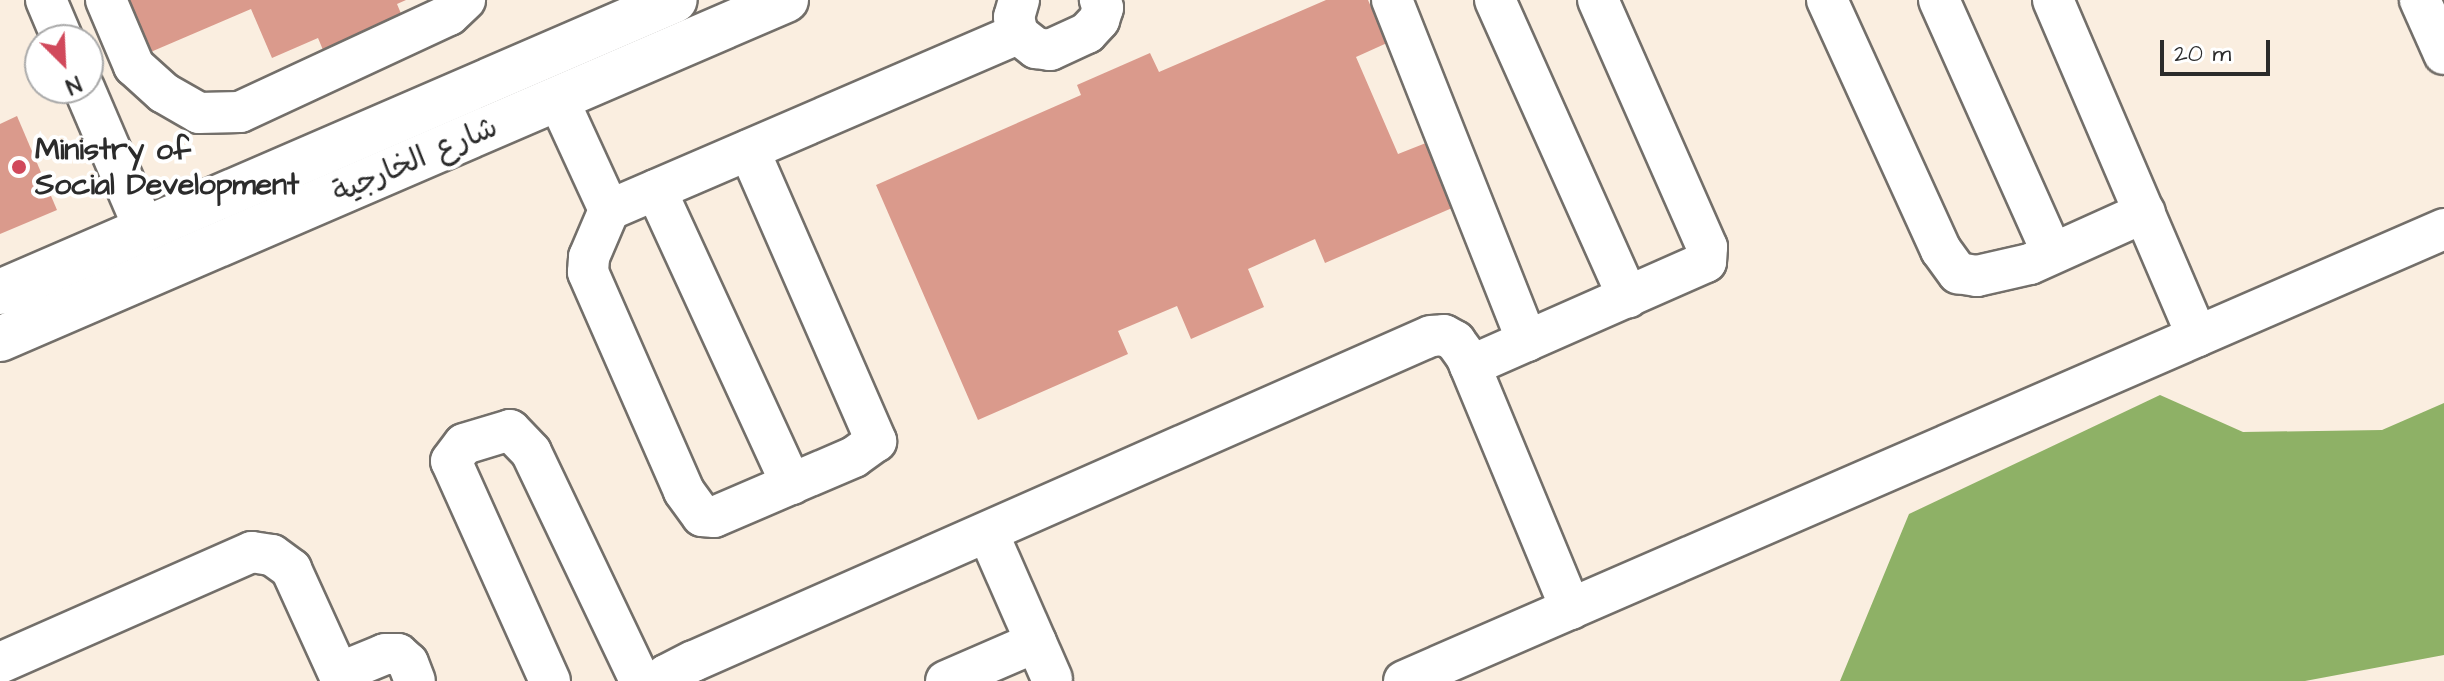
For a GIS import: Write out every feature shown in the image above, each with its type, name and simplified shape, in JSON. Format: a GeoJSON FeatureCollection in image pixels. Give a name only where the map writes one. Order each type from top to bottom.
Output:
{"type":"FeatureCollection","features":[{"type":"Feature","properties":{"kind":"main road"},"geometry":{"type":"LineString","coordinates":[[380,176],[398,154],[420,137],[615,48],[651,24],[667,2],[686,7],[717,0]]}},
{"type":"Feature","properties":{"kind":"main road","name":"شارع الخارجية"},"geometry":{"type":"LineString","coordinates":[[0,339],[786,0]]}},
{"type":"Feature","properties":{"kind":"main road","name":"شارع الخارجية"},"geometry":{"type":"LineString","coordinates":[[0,292],[667,2]]}},
{"type":"Feature","properties":{"kind":"main road"},"geometry":{"type":"LineString","coordinates":[[0,317],[23,302],[122,257],[144,228],[179,230],[244,204],[269,198],[295,197],[321,201]]}},
{"type":"Feature","properties":{"kind":"street"},"geometry":{"type":"LineString","coordinates":[[46,0],[56,24]]}},
{"type":"Feature","properties":{"kind":"street"},"geometry":{"type":"LineString","coordinates":[[106,0],[134,66],[164,93],[199,113],[240,112],[449,15],[465,0]]}},
{"type":"Feature","properties":{"kind":"street"},"geometry":{"type":"LineString","coordinates":[[749,150],[876,441],[872,447],[854,457],[714,517],[702,516],[693,507],[588,272],[589,257],[609,210],[749,150],[1018,17],[1036,48],[1050,50],[1093,27],[1103,8],[1100,0]]}},
{"type":"Feature","properties":{"kind":"street"},"geometry":{"type":"LineString","coordinates":[[1392,0],[1527,341]]}},
{"type":"Feature","properties":{"kind":"street"},"geometry":{"type":"LineString","coordinates":[[1495,0],[1628,298]]}},
{"type":"Feature","properties":{"kind":"street"},"geometry":{"type":"LineString","coordinates":[[1470,366],[1706,262],[1707,247],[1598,0]]}},
{"type":"Feature","properties":{"kind":"street"},"geometry":{"type":"LineString","coordinates":[[1827,0],[1941,250],[1958,273],[1977,276],[2004,272],[2145,212]]}},
{"type":"Feature","properties":{"kind":"street"},"geometry":{"type":"LineString","coordinates":[[1939,0],[2052,253]]}},
{"type":"Feature","properties":{"kind":"street"},"geometry":{"type":"LineString","coordinates":[[2053,0],[2197,336]]}},
{"type":"Feature","properties":{"kind":"street"},"geometry":{"type":"LineString","coordinates":[[2420,0],[2444,54]]}},
{"type":"Feature","properties":{"kind":"street"},"geometry":{"type":"LineString","coordinates":[[558,99],[609,210]]}},
{"type":"Feature","properties":{"kind":"street"},"geometry":{"type":"LineString","coordinates":[[91,104],[144,228]]}},
{"type":"Feature","properties":{"kind":"street"},"geometry":{"type":"LineString","coordinates":[[656,190],[791,484]]}},
{"type":"Feature","properties":{"kind":"street"},"geometry":{"type":"LineString","coordinates":[[1404,681],[2444,229]]}},
{"type":"Feature","properties":{"kind":"street"},"geometry":{"type":"LineString","coordinates":[[661,681],[666,675],[694,661],[1431,336],[1444,335],[1455,341],[1470,366],[1571,609]]}},
{"type":"Feature","properties":{"kind":"street"},"geometry":{"type":"LineString","coordinates":[[550,681],[451,461],[464,444],[510,430],[531,452],[640,681]]}},
{"type":"Feature","properties":{"kind":"street"},"geometry":{"type":"LineString","coordinates":[[988,533],[1052,679]]}},
{"type":"Feature","properties":{"kind":"street"},"geometry":{"type":"LineString","coordinates":[[0,663],[252,552],[272,555],[291,569],[341,677],[385,654],[398,654],[408,663],[415,681]]}},
{"type":"Feature","properties":{"kind":"street"},"geometry":{"type":"LineString","coordinates":[[946,681],[1036,642]]}},
{"type":"Feature","properties":{"kind":"green space"},"geometry":{"type":"Polygon","coordinates":[[[2160,395],[2243,432],[2382,430],[2444,403],[2444,655],[2305,681],[1840,681],[1909,514],[2160,395]]]}},
{"type":"Feature","properties":{"kind":"building"},"geometry":{"type":"Polygon","coordinates":[[[123,0],[406,0],[397,4],[402,16],[323,50],[318,38],[272,58],[251,9],[146,54],[123,0]]]}},
{"type":"Feature","properties":{"kind":"building"},"geometry":{"type":"Polygon","coordinates":[[[1326,0],[1368,0],[1387,43],[1356,57],[1398,154],[1431,141],[1459,205],[1325,263],[1315,239],[1248,269],[1264,307],[1191,339],[1177,306],[1118,331],[1128,354],[978,420],[876,185],[1081,95],[1077,85],[1150,53],[1159,72],[1326,0]]]}},
{"type":"Feature","properties":{"kind":"building","name":"Ministry of Social Development"},"geometry":{"type":"Polygon","coordinates":[[[17,116],[57,210],[0,234],[0,124],[17,116]]]}},
{"type":"Feature","properties":{"kind":"place","name":"Ministry of Social Development"},"geometry":{"type":"Point","coordinates":[19,167]}}]}
